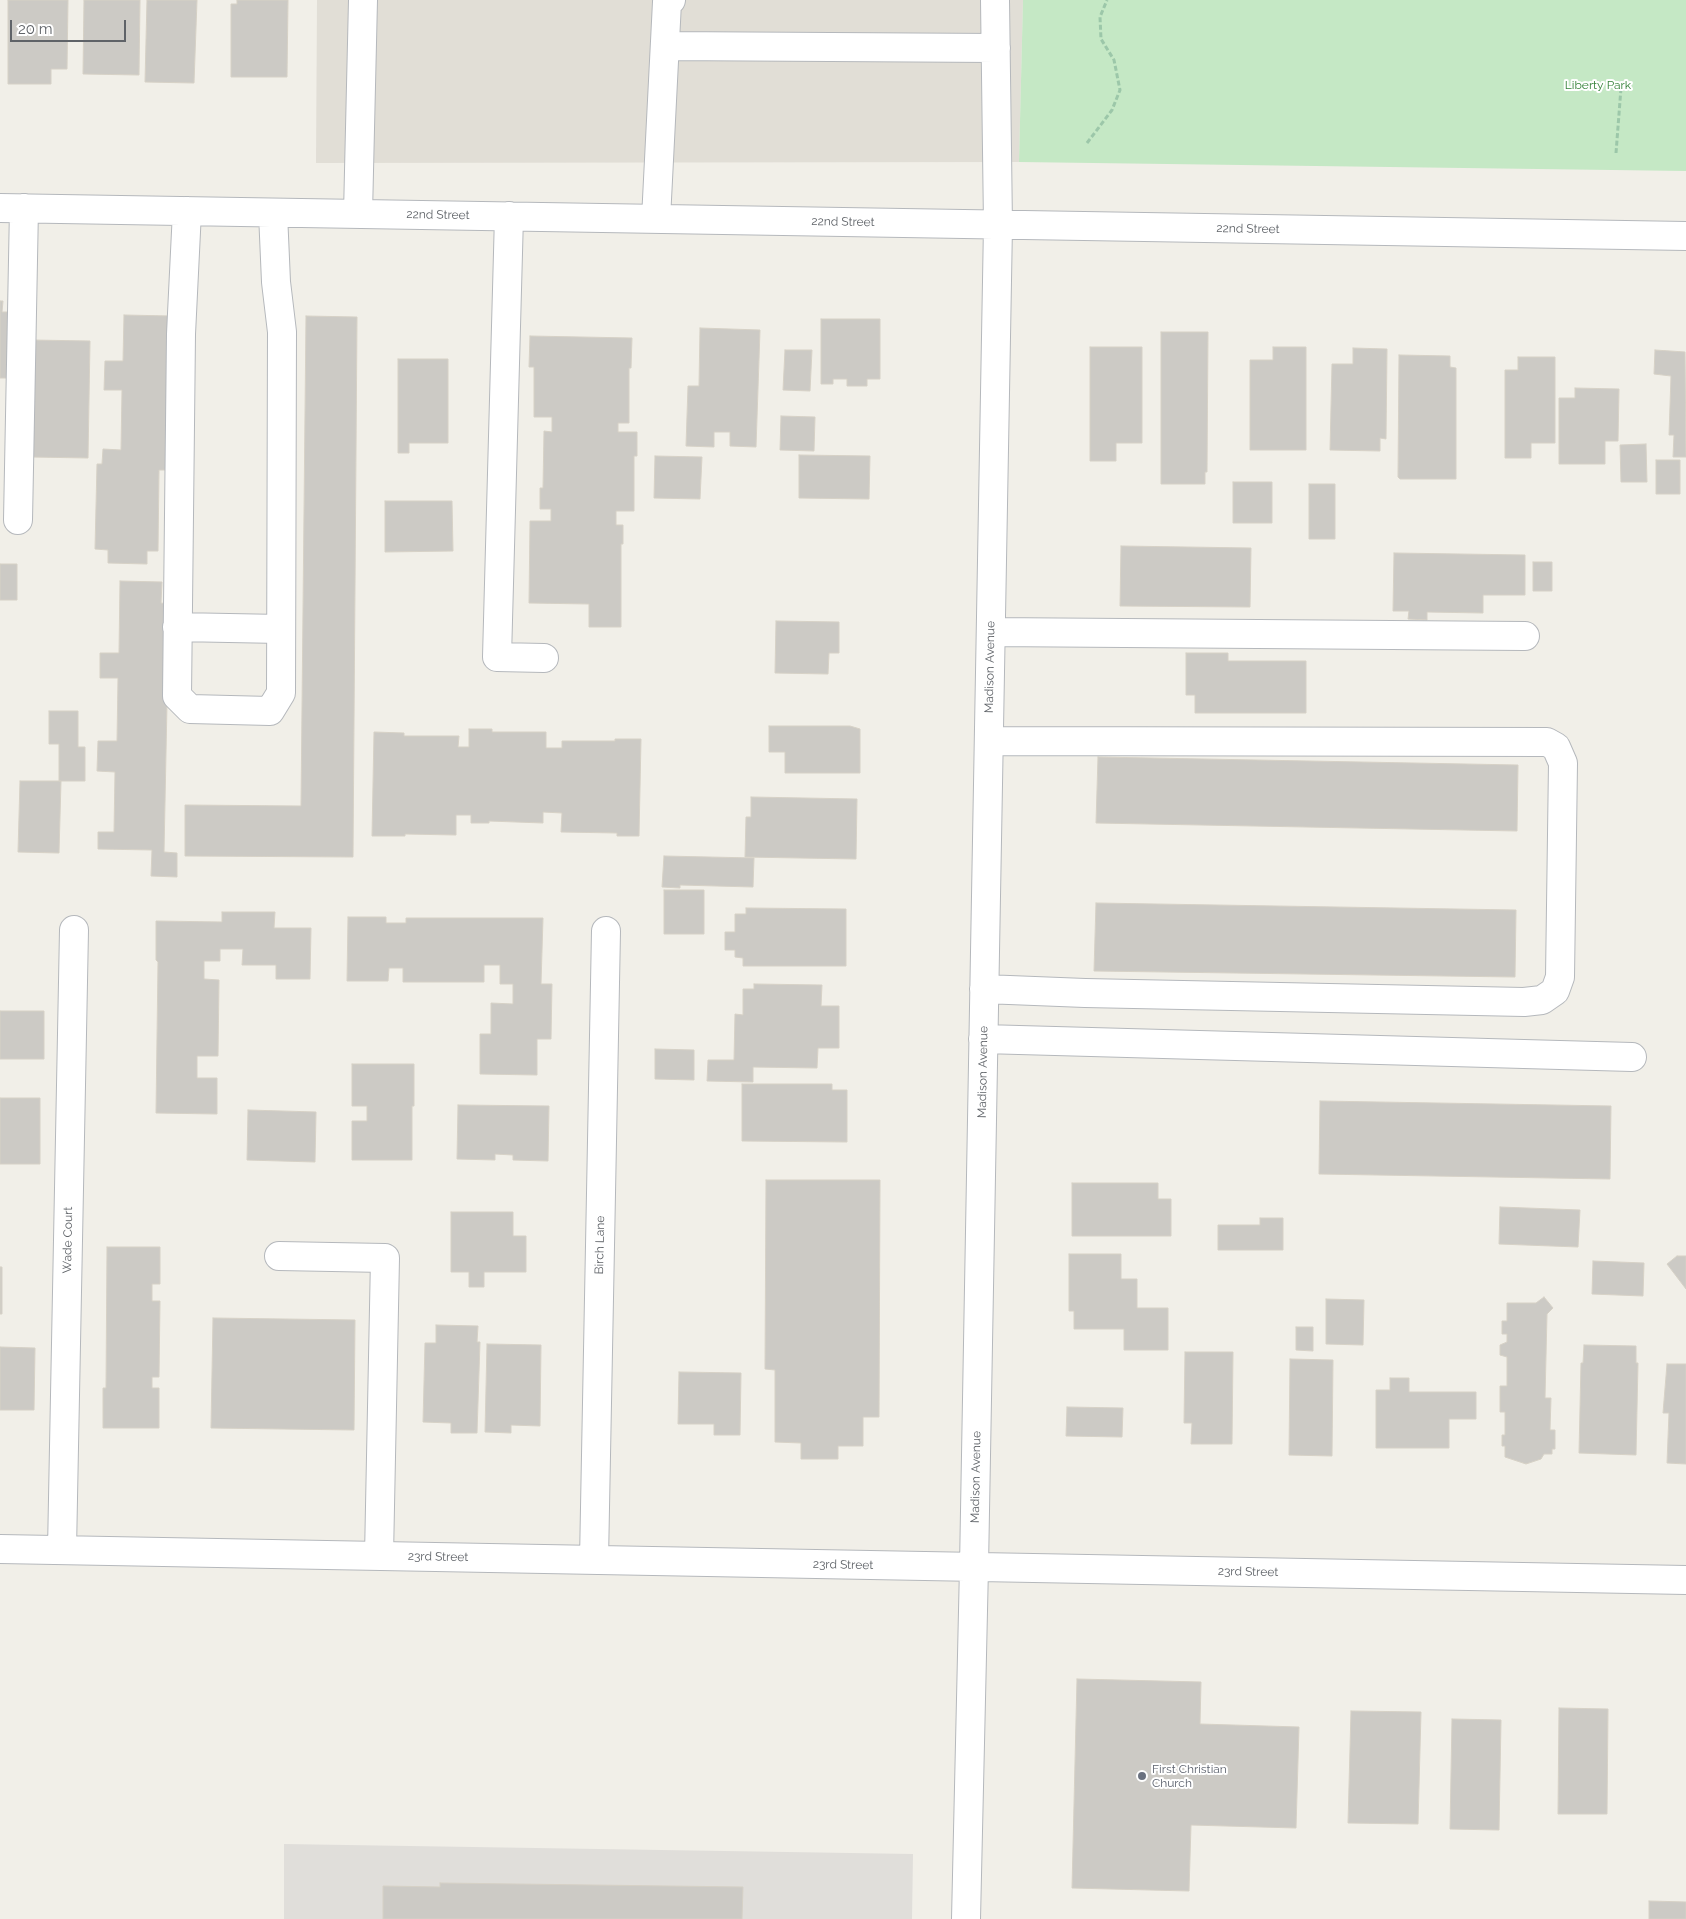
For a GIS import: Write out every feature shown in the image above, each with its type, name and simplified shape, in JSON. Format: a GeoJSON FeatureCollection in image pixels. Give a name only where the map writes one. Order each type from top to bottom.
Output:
{"type":"FeatureCollection","features":[{"type":"Feature","properties":{"kind":"street"},"geometry":{"type":"LineString","coordinates":[[358,214],[363,0]]}},
{"type":"Feature","properties":{"kind":"street"},"geometry":{"type":"LineString","coordinates":[[656,219],[667,2],[670,0]]}},
{"type":"Feature","properties":{"kind":"street","name":"Madison Avenue"},"geometry":{"type":"LineString","coordinates":[[966,1919],[998,225],[995,0]]}},
{"type":"Feature","properties":{"kind":"street"},"geometry":{"type":"LineString","coordinates":[[665,46],[996,48]]}},
{"type":"Feature","properties":{"kind":"street"},"geometry":{"type":"LineString","coordinates":[[12,208],[18,520]]}},
{"type":"Feature","properties":{"kind":"street","name":"22nd Street"},"geometry":{"type":"LineString","coordinates":[[12,208],[1686,236]]}},
{"type":"Feature","properties":{"kind":"street"},"geometry":{"type":"LineString","coordinates":[[187,211],[181,334],[177,696],[190,709],[270,711],[280,692],[281,629],[282,332],[276,282],[273,212]]}},
{"type":"Feature","properties":{"kind":"street"},"geometry":{"type":"LineString","coordinates":[[509,216],[497,657],[544,658]]}},
{"type":"Feature","properties":{"kind":"street"},"geometry":{"type":"LineString","coordinates":[[177,628],[281,629]]}},
{"type":"Feature","properties":{"kind":"street"},"geometry":{"type":"LineString","coordinates":[[991,632],[1525,636]]}},
{"type":"Feature","properties":{"kind":"street"},"geometry":{"type":"LineString","coordinates":[[984,989],[1524,1002],[1542,1000],[1555,992],[1560,977],[1563,763],[1556,747],[1547,742],[989,741]]}},
{"type":"Feature","properties":{"kind":"street","name":"Wade Court"},"geometry":{"type":"LineString","coordinates":[[62,1550],[74,930]]}},
{"type":"Feature","properties":{"kind":"street","name":"Birch Lane"},"geometry":{"type":"LineString","coordinates":[[594,1560],[606,931]]}},
{"type":"Feature","properties":{"kind":"street"},"geometry":{"type":"LineString","coordinates":[[984,1039],[1632,1056]]}},
{"type":"Feature","properties":{"kind":"street"},"geometry":{"type":"LineString","coordinates":[[279,1256],[385,1258],[379,1556]]}},
{"type":"Feature","properties":{"kind":"street","name":"23rd Street"},"geometry":{"type":"LineString","coordinates":[[0,1549],[1686,1580]]}},
{"type":"Feature","properties":{"kind":"path"},"geometry":{"type":"LineString","coordinates":[[1087,143],[1112,110],[1120,90],[1114,60],[1101,39],[1100,17],[1107,0]]}},
{"type":"Feature","properties":{"kind":"path"},"geometry":{"type":"LineString","coordinates":[[1616,153],[1621,88]]}},
{"type":"Feature","properties":{"kind":"shaded area"},"geometry":{"type":"Polygon","coordinates":[[[317,0],[1023,0],[1019,162],[316,163],[317,0]]]}},
{"type":"Feature","properties":{"kind":"shaded area"},"geometry":{"type":"Polygon","coordinates":[[[284,1844],[913,1854],[912,1919],[284,1919],[284,1844]]]}},
{"type":"Feature","properties":{"kind":"green space","name":"Liberty Park"},"geometry":{"type":"Polygon","coordinates":[[[1023,0],[1686,0],[1686,171],[1019,162],[1023,0]]]}},
{"type":"Feature","properties":{"kind":"building"},"geometry":{"type":"Polygon","coordinates":[[[8,0],[68,0],[67,69],[51,69],[51,84],[8,84],[8,0]]]}},
{"type":"Feature","properties":{"kind":"building"},"geometry":{"type":"Polygon","coordinates":[[[84,0],[140,0],[139,75],[83,74],[84,0]]]}},
{"type":"Feature","properties":{"kind":"building"},"geometry":{"type":"Polygon","coordinates":[[[147,0],[197,0],[194,83],[145,82],[147,0]]]}},
{"type":"Feature","properties":{"kind":"building"},"geometry":{"type":"Polygon","coordinates":[[[237,0],[288,0],[287,77],[231,77],[231,4],[237,4],[237,0]]]}},
{"type":"Feature","properties":{"kind":"building"},"geometry":{"type":"Polygon","coordinates":[[[0,301],[3,301],[2,312],[15,312],[13,378],[0,378],[0,301]]]}},
{"type":"Feature","properties":{"kind":"building"},"geometry":{"type":"Polygon","coordinates":[[[124,315],[171,316],[168,470],[159,470],[158,551],[147,551],[147,564],[108,563],[108,550],[95,549],[97,464],[102,464],[103,449],[121,450],[122,390],[104,390],[105,361],[123,361],[124,315]]]}},
{"type":"Feature","properties":{"kind":"building"},"geometry":{"type":"Polygon","coordinates":[[[306,316],[357,317],[353,857],[185,856],[185,805],[301,806],[306,316]]]}},
{"type":"Feature","properties":{"kind":"building"},"geometry":{"type":"Polygon","coordinates":[[[821,319],[880,319],[880,379],[867,379],[867,386],[847,386],[847,379],[833,379],[833,384],[821,384],[821,319]]]}},
{"type":"Feature","properties":{"kind":"building"},"geometry":{"type":"Polygon","coordinates":[[[700,328],[760,330],[756,447],[730,446],[730,432],[714,432],[714,447],[686,446],[688,386],[699,386],[700,328]]]}},
{"type":"Feature","properties":{"kind":"building"},"geometry":{"type":"Polygon","coordinates":[[[1161,332],[1208,332],[1207,472],[1205,472],[1205,484],[1161,484],[1161,332]]]}},
{"type":"Feature","properties":{"kind":"building"},"geometry":{"type":"Polygon","coordinates":[[[530,336],[632,338],[631,368],[629,368],[629,423],[618,423],[618,432],[637,432],[637,456],[634,456],[634,511],[616,511],[616,525],[623,525],[623,544],[621,544],[621,627],[589,627],[589,604],[529,603],[530,521],[551,521],[551,509],[540,509],[540,488],[543,488],[544,431],[552,432],[552,417],[534,417],[534,367],[529,367],[530,336]]]}},
{"type":"Feature","properties":{"kind":"building"},"geometry":{"type":"Polygon","coordinates":[[[32,340],[90,341],[88,458],[31,457],[32,340]]]}},
{"type":"Feature","properties":{"kind":"building"},"geometry":{"type":"Polygon","coordinates":[[[1090,347],[1142,347],[1142,443],[1116,443],[1116,461],[1090,461],[1090,347]]]}},
{"type":"Feature","properties":{"kind":"building"},"geometry":{"type":"Polygon","coordinates":[[[1273,347],[1306,347],[1306,450],[1250,450],[1250,360],[1273,360],[1273,347]]]}},
{"type":"Feature","properties":{"kind":"building"},"geometry":{"type":"Polygon","coordinates":[[[1353,348],[1387,349],[1386,439],[1380,438],[1380,451],[1330,450],[1332,364],[1353,364],[1353,348]]]}},
{"type":"Feature","properties":{"kind":"building"},"geometry":{"type":"Polygon","coordinates":[[[785,350],[812,350],[810,391],[783,390],[785,350]]]}},
{"type":"Feature","properties":{"kind":"building"},"geometry":{"type":"Polygon","coordinates":[[[1655,350],[1685,352],[1686,457],[1673,457],[1674,435],[1669,435],[1671,376],[1654,374],[1655,350]]]}},
{"type":"Feature","properties":{"kind":"building"},"geometry":{"type":"Polygon","coordinates":[[[1399,355],[1450,356],[1450,367],[1456,368],[1456,479],[1400,479],[1398,477],[1399,355]]]}},
{"type":"Feature","properties":{"kind":"building"},"geometry":{"type":"Polygon","coordinates":[[[1518,357],[1555,357],[1555,443],[1531,443],[1531,458],[1505,458],[1505,370],[1518,370],[1518,357]]]}},
{"type":"Feature","properties":{"kind":"building"},"geometry":{"type":"Polygon","coordinates":[[[398,359],[448,359],[448,443],[409,443],[409,453],[398,453],[398,359]]]}},
{"type":"Feature","properties":{"kind":"building"},"geometry":{"type":"Polygon","coordinates":[[[1575,388],[1619,389],[1618,441],[1605,441],[1605,464],[1559,464],[1559,398],[1575,398],[1575,388]]]}},
{"type":"Feature","properties":{"kind":"building"},"geometry":{"type":"Polygon","coordinates":[[[781,416],[815,417],[814,451],[780,450],[781,416]]]}},
{"type":"Feature","properties":{"kind":"building"},"geometry":{"type":"Polygon","coordinates":[[[1646,444],[1647,482],[1621,482],[1620,445],[1646,444]]]}},
{"type":"Feature","properties":{"kind":"building"},"geometry":{"type":"Polygon","coordinates":[[[799,455],[870,456],[869,499],[799,498],[799,455]]]}},
{"type":"Feature","properties":{"kind":"building"},"geometry":{"type":"Polygon","coordinates":[[[655,456],[702,457],[700,499],[654,498],[655,456]]]}},
{"type":"Feature","properties":{"kind":"building"},"geometry":{"type":"Polygon","coordinates":[[[1656,460],[1680,460],[1680,494],[1656,494],[1656,460]]]}},
{"type":"Feature","properties":{"kind":"building"},"geometry":{"type":"Polygon","coordinates":[[[1233,482],[1272,482],[1272,523],[1233,523],[1233,482]]]}},
{"type":"Feature","properties":{"kind":"building"},"geometry":{"type":"Polygon","coordinates":[[[1309,484],[1335,484],[1335,539],[1309,539],[1309,484]]]}},
{"type":"Feature","properties":{"kind":"building"},"geometry":{"type":"Polygon","coordinates":[[[385,501],[452,501],[453,551],[385,552],[385,501]]]}},
{"type":"Feature","properties":{"kind":"building"},"geometry":{"type":"Polygon","coordinates":[[[1121,546],[1251,548],[1250,607],[1120,606],[1121,546]]]}},
{"type":"Feature","properties":{"kind":"building"},"geometry":{"type":"Polygon","coordinates":[[[1394,553],[1525,555],[1525,595],[1483,595],[1483,613],[1427,612],[1427,620],[1408,619],[1409,611],[1393,611],[1394,553]]]}},
{"type":"Feature","properties":{"kind":"building"},"geometry":{"type":"Polygon","coordinates":[[[1533,562],[1552,562],[1552,591],[1533,591],[1533,562]]]}},
{"type":"Feature","properties":{"kind":"building"},"geometry":{"type":"Polygon","coordinates":[[[0,564],[17,564],[17,600],[0,600],[0,564]]]}},
{"type":"Feature","properties":{"kind":"building"},"geometry":{"type":"Polygon","coordinates":[[[120,581],[162,582],[161,603],[169,604],[164,852],[177,853],[177,877],[151,876],[152,850],[98,849],[98,832],[114,832],[115,772],[97,771],[98,741],[117,741],[118,678],[100,678],[100,653],[119,653],[120,581]]]}},
{"type":"Feature","properties":{"kind":"building"},"geometry":{"type":"Polygon","coordinates":[[[776,621],[839,622],[839,653],[829,653],[828,674],[775,673],[776,621]]]}},
{"type":"Feature","properties":{"kind":"building"},"geometry":{"type":"Polygon","coordinates":[[[1186,653],[1228,653],[1228,661],[1306,661],[1306,713],[1195,713],[1195,695],[1186,695],[1186,653]]]}},
{"type":"Feature","properties":{"kind":"building"},"geometry":{"type":"Polygon","coordinates":[[[49,711],[78,711],[78,747],[85,747],[85,781],[59,781],[59,744],[49,744],[49,711]]]}},
{"type":"Feature","properties":{"kind":"building"},"geometry":{"type":"Polygon","coordinates":[[[769,726],[850,726],[860,729],[860,773],[785,773],[785,752],[769,752],[769,726]]]}},
{"type":"Feature","properties":{"kind":"building"},"geometry":{"type":"Polygon","coordinates":[[[469,729],[492,729],[492,732],[546,732],[546,748],[562,748],[562,741],[641,739],[639,836],[617,836],[617,833],[561,832],[562,813],[543,812],[543,823],[489,821],[489,823],[471,823],[471,815],[456,815],[456,835],[405,834],[405,836],[372,836],[374,732],[404,733],[404,736],[459,736],[458,747],[469,747],[469,729]]]}},
{"type":"Feature","properties":{"kind":"building"},"geometry":{"type":"Polygon","coordinates":[[[1098,757],[1518,765],[1517,831],[1096,823],[1098,757]]]}},
{"type":"Feature","properties":{"kind":"building"},"geometry":{"type":"Polygon","coordinates":[[[20,781],[61,781],[59,853],[18,852],[20,781]]]}},
{"type":"Feature","properties":{"kind":"building"},"geometry":{"type":"Polygon","coordinates":[[[751,797],[857,799],[856,859],[745,857],[746,817],[751,817],[751,797]]]}},
{"type":"Feature","properties":{"kind":"building"},"geometry":{"type":"Polygon","coordinates":[[[664,856],[754,858],[753,887],[680,885],[680,888],[662,887],[664,856]]]}},
{"type":"Feature","properties":{"kind":"building"},"geometry":{"type":"Polygon","coordinates":[[[664,890],[704,890],[704,934],[664,934],[664,890]]]}},
{"type":"Feature","properties":{"kind":"building"},"geometry":{"type":"Polygon","coordinates":[[[1096,903],[1516,910],[1515,977],[1094,971],[1096,903]]]}},
{"type":"Feature","properties":{"kind":"building"},"geometry":{"type":"Polygon","coordinates":[[[746,908],[846,909],[846,966],[743,966],[743,958],[735,957],[735,950],[725,950],[725,932],[735,932],[735,914],[746,914],[746,908]]]}},
{"type":"Feature","properties":{"kind":"building"},"geometry":{"type":"Polygon","coordinates":[[[222,912],[275,912],[274,928],[311,928],[310,979],[276,979],[276,965],[242,965],[243,949],[220,949],[220,961],[204,961],[204,979],[219,980],[218,1056],[197,1056],[197,1078],[217,1078],[217,1114],[156,1113],[158,962],[156,960],[156,921],[222,922],[222,912]]]}},
{"type":"Feature","properties":{"kind":"building"},"geometry":{"type":"Polygon","coordinates":[[[348,917],[386,917],[386,923],[406,923],[406,918],[543,918],[541,984],[552,984],[551,1039],[537,1039],[537,1075],[480,1074],[480,1034],[491,1034],[491,1003],[513,1004],[513,984],[500,984],[500,965],[484,965],[484,982],[403,982],[403,968],[389,968],[388,981],[347,981],[348,917]]]}},
{"type":"Feature","properties":{"kind":"building"},"geometry":{"type":"Polygon","coordinates":[[[754,984],[822,985],[821,1006],[839,1006],[839,1048],[818,1048],[817,1068],[753,1067],[753,1082],[707,1081],[708,1060],[734,1060],[735,1014],[743,1015],[743,989],[754,989],[754,984]]]}},
{"type":"Feature","properties":{"kind":"building"},"geometry":{"type":"Polygon","coordinates":[[[0,1011],[44,1011],[44,1059],[0,1059],[0,1011]]]}},
{"type":"Feature","properties":{"kind":"building"},"geometry":{"type":"Polygon","coordinates":[[[655,1049],[694,1050],[694,1080],[655,1079],[655,1049]]]}},
{"type":"Feature","properties":{"kind":"building"},"geometry":{"type":"Polygon","coordinates":[[[352,1064],[414,1064],[412,1160],[352,1160],[352,1121],[367,1121],[367,1106],[352,1106],[352,1064]]]}},
{"type":"Feature","properties":{"kind":"building"},"geometry":{"type":"Polygon","coordinates":[[[742,1084],[832,1084],[832,1090],[847,1090],[847,1142],[742,1141],[742,1084]]]}},
{"type":"Feature","properties":{"kind":"building"},"geometry":{"type":"Polygon","coordinates":[[[0,1098],[40,1098],[40,1164],[0,1164],[0,1098]]]}},
{"type":"Feature","properties":{"kind":"building"},"geometry":{"type":"Polygon","coordinates":[[[1320,1101],[1611,1106],[1610,1179],[1319,1174],[1320,1101]]]}},
{"type":"Feature","properties":{"kind":"building"},"geometry":{"type":"Polygon","coordinates":[[[458,1105],[549,1106],[548,1161],[513,1160],[513,1155],[495,1154],[495,1160],[457,1159],[458,1105]]]}},
{"type":"Feature","properties":{"kind":"building"},"geometry":{"type":"Polygon","coordinates":[[[248,1110],[316,1112],[315,1162],[247,1160],[248,1110]]]}},
{"type":"Feature","properties":{"kind":"building"},"geometry":{"type":"Polygon","coordinates":[[[766,1180],[880,1180],[879,1417],[863,1417],[863,1446],[838,1446],[838,1459],[801,1459],[801,1443],[775,1442],[775,1370],[765,1369],[766,1180]]]}},
{"type":"Feature","properties":{"kind":"building"},"geometry":{"type":"Polygon","coordinates":[[[1072,1183],[1158,1183],[1158,1199],[1171,1199],[1171,1236],[1072,1236],[1072,1183]]]}},
{"type":"Feature","properties":{"kind":"building"},"geometry":{"type":"Polygon","coordinates":[[[1500,1207],[1580,1210],[1578,1247],[1499,1244],[1500,1207]]]}},
{"type":"Feature","properties":{"kind":"building"},"geometry":{"type":"Polygon","coordinates":[[[451,1212],[513,1212],[513,1236],[526,1236],[526,1272],[484,1272],[484,1287],[469,1287],[469,1272],[451,1272],[451,1212]]]}},
{"type":"Feature","properties":{"kind":"building"},"geometry":{"type":"Polygon","coordinates":[[[1260,1218],[1283,1218],[1283,1250],[1218,1250],[1218,1225],[1260,1225],[1260,1218]]]}},
{"type":"Feature","properties":{"kind":"building"},"geometry":{"type":"Polygon","coordinates":[[[107,1247],[160,1247],[160,1284],[152,1284],[152,1301],[160,1301],[159,1377],[152,1377],[152,1388],[159,1388],[159,1428],[103,1428],[103,1388],[106,1388],[107,1247]]]}},
{"type":"Feature","properties":{"kind":"building"},"geometry":{"type":"Polygon","coordinates":[[[1069,1254],[1121,1254],[1121,1279],[1137,1279],[1137,1308],[1168,1308],[1168,1350],[1124,1350],[1124,1329],[1074,1329],[1074,1311],[1069,1311],[1069,1254]]]}},
{"type":"Feature","properties":{"kind":"building"},"geometry":{"type":"Polygon","coordinates":[[[1677,1256],[1686,1256],[1686,1289],[1667,1264],[1677,1256]]]}},
{"type":"Feature","properties":{"kind":"building"},"geometry":{"type":"Polygon","coordinates":[[[1593,1261],[1644,1263],[1643,1296],[1592,1294],[1593,1261]]]}},
{"type":"Feature","properties":{"kind":"building"},"geometry":{"type":"Polygon","coordinates":[[[0,1267],[2,1267],[2,1314],[0,1314],[0,1267]]]}},
{"type":"Feature","properties":{"kind":"building"},"geometry":{"type":"Polygon","coordinates":[[[1544,1297],[1553,1308],[1547,1314],[1545,1398],[1551,1398],[1550,1430],[1555,1430],[1555,1449],[1552,1449],[1552,1454],[1544,1454],[1541,1459],[1526,1464],[1505,1457],[1505,1446],[1502,1446],[1502,1435],[1505,1435],[1505,1412],[1500,1412],[1500,1386],[1507,1386],[1507,1357],[1500,1355],[1500,1345],[1507,1342],[1507,1334],[1502,1334],[1502,1321],[1507,1321],[1507,1303],[1536,1303],[1544,1297]]]}},
{"type":"Feature","properties":{"kind":"building"},"geometry":{"type":"Polygon","coordinates":[[[1326,1299],[1364,1300],[1363,1345],[1326,1344],[1326,1299]]]}},
{"type":"Feature","properties":{"kind":"building"},"geometry":{"type":"Polygon","coordinates":[[[213,1318],[355,1320],[354,1430],[211,1428],[213,1318]]]}},
{"type":"Feature","properties":{"kind":"building"},"geometry":{"type":"Polygon","coordinates":[[[436,1325],[478,1326],[477,1342],[480,1342],[477,1433],[451,1433],[451,1423],[423,1422],[425,1343],[436,1343],[436,1325]]]}},
{"type":"Feature","properties":{"kind":"building"},"geometry":{"type":"Polygon","coordinates":[[[1296,1327],[1313,1327],[1313,1351],[1296,1350],[1296,1327]]]}},
{"type":"Feature","properties":{"kind":"building"},"geometry":{"type":"Polygon","coordinates":[[[487,1344],[541,1345],[540,1426],[511,1425],[511,1433],[485,1432],[487,1344]]]}},
{"type":"Feature","properties":{"kind":"building"},"geometry":{"type":"Polygon","coordinates":[[[1584,1345],[1636,1346],[1636,1363],[1638,1363],[1636,1455],[1579,1453],[1581,1363],[1583,1363],[1584,1345]]]}},
{"type":"Feature","properties":{"kind":"building"},"geometry":{"type":"Polygon","coordinates":[[[0,1347],[35,1348],[34,1410],[0,1410],[0,1347]]]}},
{"type":"Feature","properties":{"kind":"building"},"geometry":{"type":"Polygon","coordinates":[[[1185,1352],[1233,1352],[1232,1444],[1191,1444],[1192,1423],[1184,1423],[1185,1352]]]}},
{"type":"Feature","properties":{"kind":"building"},"geometry":{"type":"Polygon","coordinates":[[[1290,1359],[1333,1360],[1332,1456],[1289,1455],[1290,1359]]]}},
{"type":"Feature","properties":{"kind":"building"},"geometry":{"type":"Polygon","coordinates":[[[1667,1364],[1686,1364],[1686,1464],[1667,1463],[1669,1413],[1663,1413],[1667,1364]]]}},
{"type":"Feature","properties":{"kind":"building"},"geometry":{"type":"Polygon","coordinates":[[[679,1372],[741,1373],[740,1435],[714,1435],[714,1424],[678,1424],[679,1372]]]}},
{"type":"Feature","properties":{"kind":"building"},"geometry":{"type":"Polygon","coordinates":[[[1390,1378],[1409,1378],[1409,1392],[1476,1392],[1476,1419],[1449,1419],[1449,1448],[1376,1448],[1376,1390],[1390,1390],[1390,1378]]]}},
{"type":"Feature","properties":{"kind":"building"},"geometry":{"type":"Polygon","coordinates":[[[1067,1407],[1123,1408],[1122,1437],[1066,1436],[1067,1407]]]}},
{"type":"Feature","properties":{"kind":"building"},"geometry":{"type":"Polygon","coordinates":[[[1077,1679],[1201,1682],[1200,1724],[1299,1727],[1296,1828],[1191,1825],[1189,1891],[1072,1888],[1077,1679]]]}},
{"type":"Feature","properties":{"kind":"building"},"geometry":{"type":"Polygon","coordinates":[[[1559,1708],[1608,1709],[1607,1814],[1558,1814],[1559,1708]]]}},
{"type":"Feature","properties":{"kind":"building"},"geometry":{"type":"Polygon","coordinates":[[[1351,1711],[1421,1712],[1418,1824],[1348,1823],[1351,1711]]]}},
{"type":"Feature","properties":{"kind":"building"},"geometry":{"type":"Polygon","coordinates":[[[1452,1719],[1501,1720],[1499,1830],[1450,1829],[1452,1719]]]}},
{"type":"Feature","properties":{"kind":"building"},"geometry":{"type":"Polygon","coordinates":[[[440,1883],[743,1887],[742,1919],[383,1919],[383,1886],[440,1887],[440,1883]]]}},
{"type":"Feature","properties":{"kind":"building"},"geometry":{"type":"Polygon","coordinates":[[[1649,1901],[1686,1902],[1686,1919],[1649,1919],[1649,1901]]]}},
{"type":"Feature","properties":{"kind":"place","name":"First Christian Church"},"geometry":{"type":"Point","coordinates":[1142,1776]}}]}
